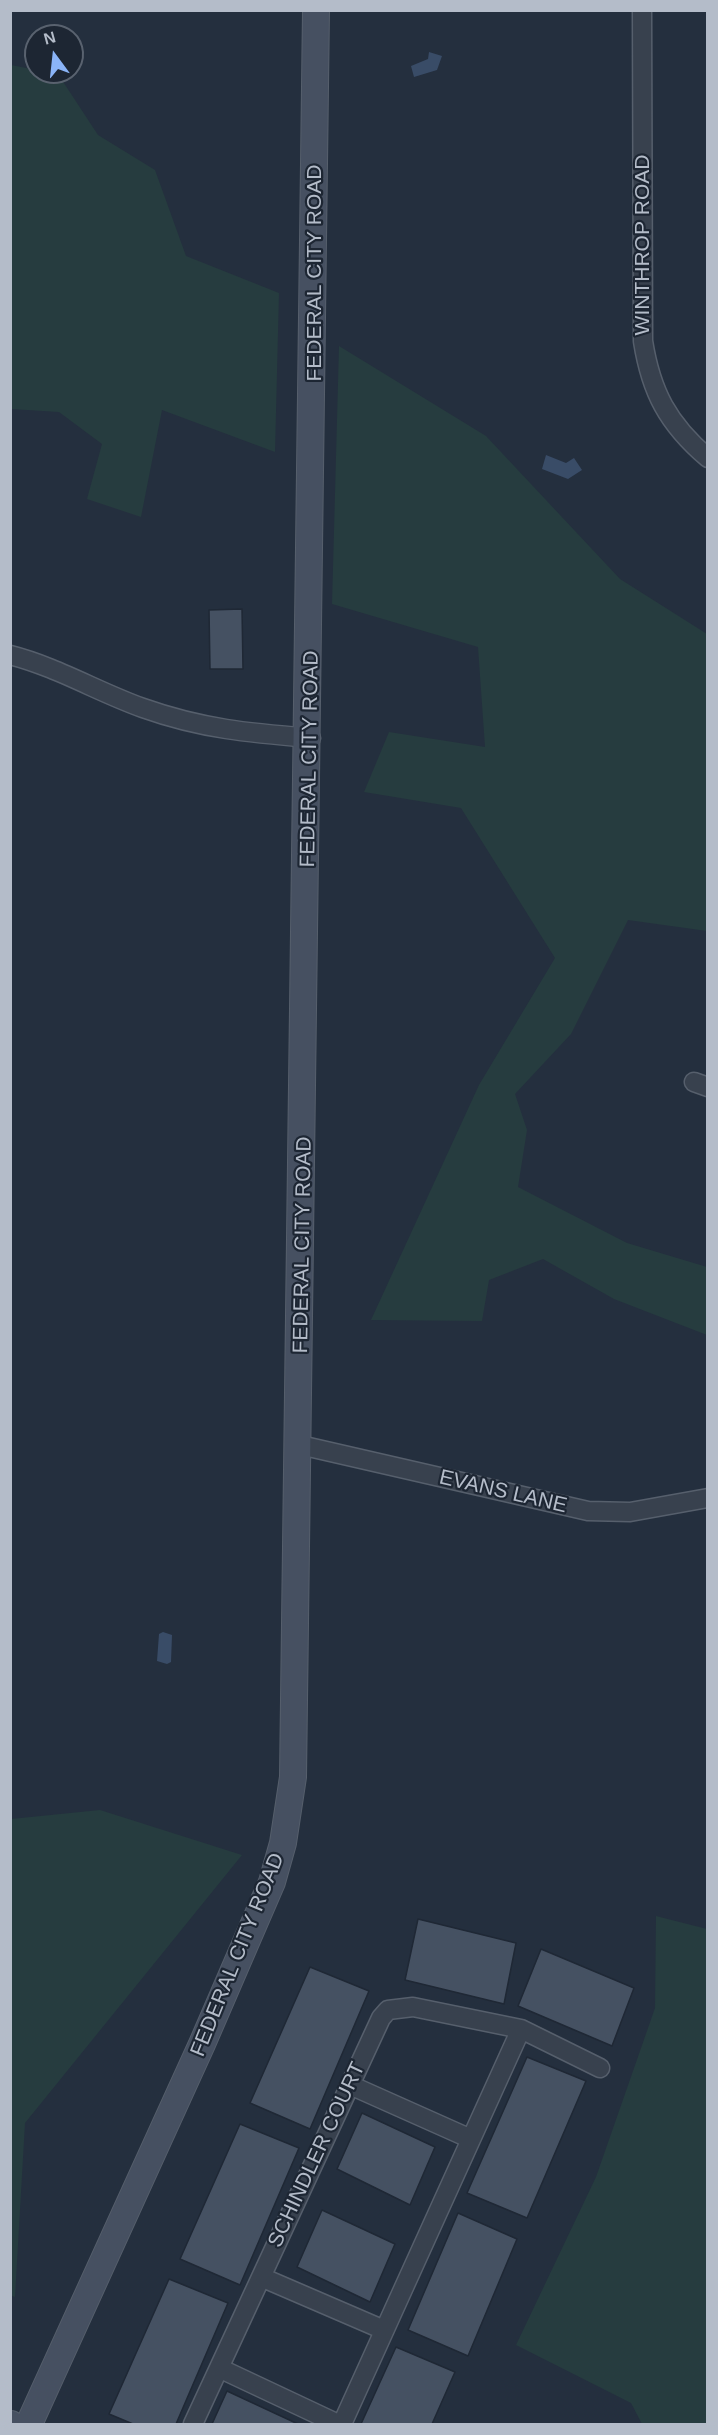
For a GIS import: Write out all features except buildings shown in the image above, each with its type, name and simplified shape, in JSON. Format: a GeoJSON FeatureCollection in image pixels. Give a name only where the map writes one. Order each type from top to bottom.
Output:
{"type":"FeatureCollection","features":[{"type":"Feature","properties":{"kind":"street","name":"FEDERAL CITY ROAD"},"geometry":{"type":"LineString","coordinates":[[29,2424],[202,2044],[272,1882],[283,1843],[293,1777],[311,738],[316,10]]}},
{"type":"Feature","properties":{"kind":"street","name":"WINTHROP ROAD"},"geometry":{"type":"LineString","coordinates":[[642,10],[643,341],[647,369],[670,420],[688,441],[708,458]]}},
{"type":"Feature","properties":{"kind":"street"},"geometry":{"type":"LineString","coordinates":[[10,655],[64,673],[141,707],[184,721],[229,731],[311,738]]}},
{"type":"Feature","properties":{"kind":"street","name":"EVANS LANE"},"geometry":{"type":"LineString","coordinates":[[300,1445],[588,1511],[630,1512],[708,1498]]}},
{"type":"Feature","properties":{"kind":"street","name":"SCHINDLER COURT"},"geometry":{"type":"LineString","coordinates":[[193,2424],[381,2018],[388,2010],[413,2007],[521,2029],[600,2068]]}},
{"type":"Feature","properties":{"kind":"street"},"geometry":{"type":"LineString","coordinates":[[219,2368],[340,2424],[521,2029]]}},
{"type":"Feature","properties":{"kind":"street"},"geometry":{"type":"LineString","coordinates":[[350,2085],[471,2139]]}},
{"type":"Feature","properties":{"kind":"street"},"geometry":{"type":"LineString","coordinates":[[261,2277],[384,2330]]}},
{"type":"Feature","properties":{"kind":"green space"},"geometry":{"type":"Polygon","coordinates":[[[11,65],[24,68],[24,84],[65,84],[98,135],[155,170],[186,256],[279,293],[275,452],[162,410],[141,517],[87,499],[102,444],[59,412],[11,409],[11,65]]]}},
{"type":"Feature","properties":{"kind":"green space"},"geometry":{"type":"Polygon","coordinates":[[[339,346],[486,436],[620,579],[707,634],[707,931],[628,920],[571,1034],[515,1094],[527,1130],[518,1187],[627,1243],[707,1267],[707,1335],[614,1299],[543,1259],[489,1280],[482,1321],[371,1320],[479,1085],[555,958],[461,808],[364,792],[389,732],[485,747],[478,647],[332,604],[339,346]]]}},
{"type":"Feature","properties":{"kind":"green space"},"geometry":{"type":"Polygon","coordinates":[[[100,1810],[242,1855],[25,2123],[15,2297],[10,2295],[11,1819],[100,1810]]]}},
{"type":"Feature","properties":{"kind":"green space"},"geometry":{"type":"Polygon","coordinates":[[[656,1916],[707,1929],[707,2424],[642,2424],[631,2403],[516,2345],[596,2177],[655,2008],[656,1916]]]}},
{"type":"Feature","properties":{"kind":"water"},"geometry":{"type":"Polygon","coordinates":[[[429,52],[442,56],[437,70],[414,77],[411,66],[428,59],[429,52]]]}},
{"type":"Feature","properties":{"kind":"water"},"geometry":{"type":"Polygon","coordinates":[[[546,455],[566,463],[574,458],[582,470],[568,479],[542,469],[546,455]]]}},
{"type":"Feature","properties":{"kind":"water"},"geometry":{"type":"Polygon","coordinates":[[[163,1632],[172,1635],[171,1662],[167,1664],[157,1661],[159,1634],[163,1632]]]}}]}
